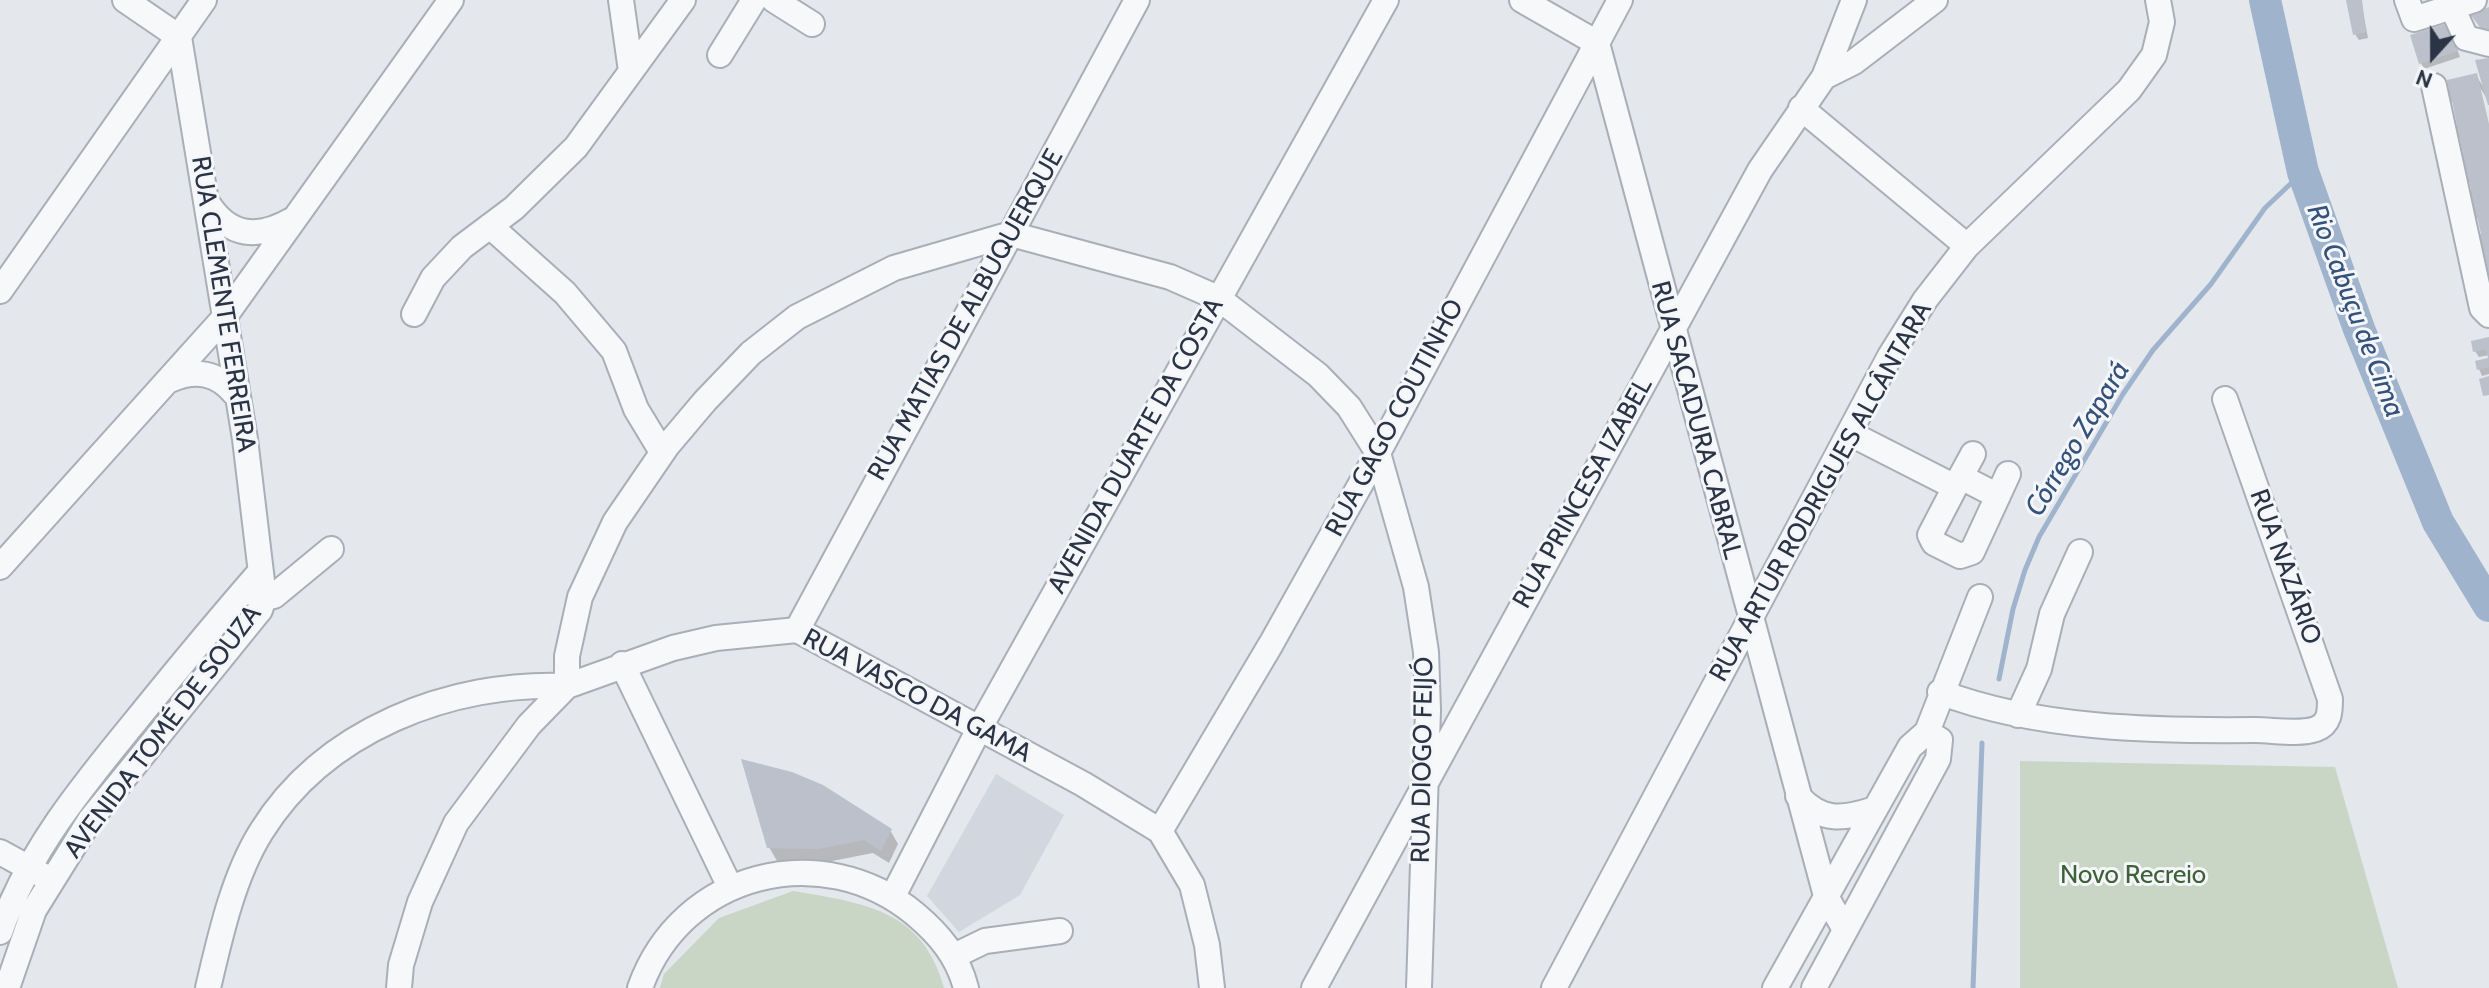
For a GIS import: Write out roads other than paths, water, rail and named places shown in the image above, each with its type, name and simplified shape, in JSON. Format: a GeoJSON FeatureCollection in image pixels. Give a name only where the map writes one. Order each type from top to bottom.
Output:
{"type":"FeatureCollection","features":[{"type":"Feature","properties":{"kind":"street"},"geometry":{"type":"LineString","coordinates":[[125,0],[179,37]]}},
{"type":"Feature","properties":{"kind":"street"},"geometry":{"type":"LineString","coordinates":[[0,291],[204,0]]}},
{"type":"Feature","properties":{"kind":"street"},"geometry":{"type":"LineString","coordinates":[[0,567],[223,319],[451,0]]}},
{"type":"Feature","properties":{"kind":"street"},"geometry":{"type":"LineString","coordinates":[[621,0],[631,71]]}},
{"type":"Feature","properties":{"kind":"street"},"geometry":{"type":"LineString","coordinates":[[414,314],[433,278],[462,247],[514,208],[576,147],[683,0]]}},
{"type":"Feature","properties":{"kind":"street"},"geometry":{"type":"LineString","coordinates":[[720,55],[754,0]]}},
{"type":"Feature","properties":{"kind":"street"},"geometry":{"type":"LineString","coordinates":[[774,0],[812,24]]}},
{"type":"Feature","properties":{"kind":"street","name":"RUA MATIAS DE ALBUQUERQUE"},"geometry":{"type":"LineString","coordinates":[[797,630],[1137,0]]}},
{"type":"Feature","properties":{"kind":"street","name":"AVENIDA DUARTE DA COSTA"},"geometry":{"type":"LineString","coordinates":[[893,896],[979,729],[1386,0]]}},
{"type":"Feature","properties":{"kind":"street"},"geometry":{"type":"LineString","coordinates":[[1522,0],[1597,43]]}},
{"type":"Feature","properties":{"kind":"street","name":"RUA GAGO COUTINHO"},"geometry":{"type":"LineString","coordinates":[[1160,831],[1271,644],[1378,453],[1620,0]]}},
{"type":"Feature","properties":{"kind":"street","name":"RUA PRINCESA IZABEL"},"geometry":{"type":"LineString","coordinates":[[1314,988],[1760,170],[1824,77],[1854,0]]}},
{"type":"Feature","properties":{"kind":"street"},"geometry":{"type":"LineString","coordinates":[[1824,77],[1854,62],[1935,0]]}},
{"type":"Feature","properties":{"kind":"street","name":"RUA ARTUR RODRIGUES ALCÂNTARA"},"geometry":{"type":"LineString","coordinates":[[1554,988],[1849,433],[1925,300],[1967,246],[2129,90],[2154,55],[2162,22],[2158,0]]}},
{"type":"Feature","properties":{"kind":"street"},"geometry":{"type":"LineString","coordinates":[[2407,0],[2414,19],[2463,3],[2466,38],[2489,44]]}},
{"type":"Feature","properties":{"kind":"street","name":"RUA CLEMENTE FERREIRA"},"geometry":{"type":"LineString","coordinates":[[179,37],[235,394],[245,439],[256,587]]}},
{"type":"Feature","properties":{"kind":"street","name":"RUA SACADURA CABRAL"},"geometry":{"type":"LineString","coordinates":[[1597,43],[1798,796],[1826,896],[1845,930]]}},
{"type":"Feature","properties":{"kind":"street"},"geometry":{"type":"LineString","coordinates":[[2434,86],[2486,311]]}},
{"type":"Feature","properties":{"kind":"street"},"geometry":{"type":"LineString","coordinates":[[1801,108],[1967,246]]}},
{"type":"Feature","properties":{"kind":"street"},"geometry":{"type":"LineString","coordinates":[[207,202],[226,225],[253,235],[266,233],[295,219]]}},
{"type":"Feature","properties":{"kind":"street"},"geometry":{"type":"LineString","coordinates":[[490,226],[565,293],[614,351],[636,409],[662,452]]}},
{"type":"Feature","properties":{"kind":"street"},"geometry":{"type":"LineString","coordinates":[[399,988],[401,965],[420,902],[456,823],[520,736],[567,686],[572,628],[590,571],[615,522],[662,452],[751,353],[797,317],[894,268],[1011,234]]}},
{"type":"Feature","properties":{"kind":"street","name":"RUA DIOGO FEIJÓ"},"geometry":{"type":"LineString","coordinates":[[1011,234],[1170,277],[1218,298],[1318,375],[1349,407],[1378,453],[1416,587],[1426,652],[1428,710],[1423,784],[1419,988]]}},
{"type":"Feature","properties":{"kind":"street"},"geometry":{"type":"LineString","coordinates":[[170,380],[187,374],[205,374],[226,383],[235,394]]}},
{"type":"Feature","properties":{"kind":"street","name":"RUA NAZÁRIO"},"geometry":{"type":"LineString","coordinates":[[2018,715],[2075,723],[2226,731],[2313,730],[2331,713],[2330,699],[2225,399]]}},
{"type":"Feature","properties":{"kind":"street"},"geometry":{"type":"LineString","coordinates":[[1849,433],[1958,482],[2003,485],[1972,552],[1960,556],[1934,543],[1930,535],[1958,482],[1973,454]]}},
{"type":"Feature","properties":{"kind":"street"},"geometry":{"type":"LineString","coordinates":[[256,587],[285,589],[331,549]]}},
{"type":"Feature","properties":{"kind":"street"},"geometry":{"type":"LineString","coordinates":[[1940,692],[2018,715],[2039,669],[2052,614],[2080,552]]}},
{"type":"Feature","properties":{"kind":"street","name":"AVENIDA TOMÉ DE SOUZA"},"geometry":{"type":"LineString","coordinates":[[0,932],[27,868],[107,756],[256,587]]}},
{"type":"Feature","properties":{"kind":"street","name":"AVENIDA TOMÉ DE SOUZA"},"geometry":{"type":"LineString","coordinates":[[7,988],[25,932],[51,880],[90,820],[260,610],[256,587]]}},
{"type":"Feature","properties":{"kind":"street"},"geometry":{"type":"LineString","coordinates":[[1775,988],[1910,747],[1927,732],[1940,692],[1980,597]]}},
{"type":"Feature","properties":{"kind":"street","name":"RUA VASCO DA GAMA"},"geometry":{"type":"LineString","coordinates":[[567,686],[622,664],[716,638],[797,630],[1083,784],[1160,831]]}},
{"type":"Feature","properties":{"kind":"street"},"geometry":{"type":"LineString","coordinates":[[622,664],[730,887]]}},
{"type":"Feature","properties":{"kind":"street"},"geometry":{"type":"LineString","coordinates":[[208,988],[240,878],[259,835],[281,803],[307,774],[375,727],[444,699],[506,687],[567,686]]}},
{"type":"Feature","properties":{"kind":"street"},"geometry":{"type":"LineString","coordinates":[[1814,988],[1938,759],[1940,740],[1927,732]]}},
{"type":"Feature","properties":{"kind":"street"},"geometry":{"type":"LineString","coordinates":[[1798,796],[1814,812],[1831,818],[1840,819],[1875,809]]}},
{"type":"Feature","properties":{"kind":"street"},"geometry":{"type":"LineString","coordinates":[[1160,831],[1192,885],[1207,945],[1212,988]]}},
{"type":"Feature","properties":{"kind":"street"},"geometry":{"type":"LineString","coordinates":[[0,852],[51,880]]}},
{"type":"Feature","properties":{"kind":"street"},"geometry":{"type":"LineString","coordinates":[[640,988],[649,962],[683,918],[730,887],[784,872],[840,875],[893,896],[934,930],[954,956],[966,988]]}},
{"type":"Feature","properties":{"kind":"street"},"geometry":{"type":"LineString","coordinates":[[954,956],[985,941],[1060,931]]}},
{"type":"Feature","properties":{"kind":"waterway","name":"Rio Cabuçu de Cima"},"geometry":{"type":"LineString","coordinates":[[2265,0],[2303,172],[2359,329],[2438,522],[2489,606]]}},
{"type":"Feature","properties":{"kind":"waterway","name":"Córrego Zapará"},"geometry":{"type":"LineString","coordinates":[[1999,679],[2013,609],[2039,537],[2123,394],[2153,350],[2211,284],[2265,208],[2303,172]]}},
{"type":"Feature","properties":{"kind":"waterway","name":"Córrego Zapará"},"geometry":{"type":"LineString","coordinates":[[1973,988],[1982,743]]}},
{"type":"Feature","properties":{"kind":"park label","name":"Novo Recreio"},"geometry":{"type":"Point","coordinates":[2133,875]}}]}
